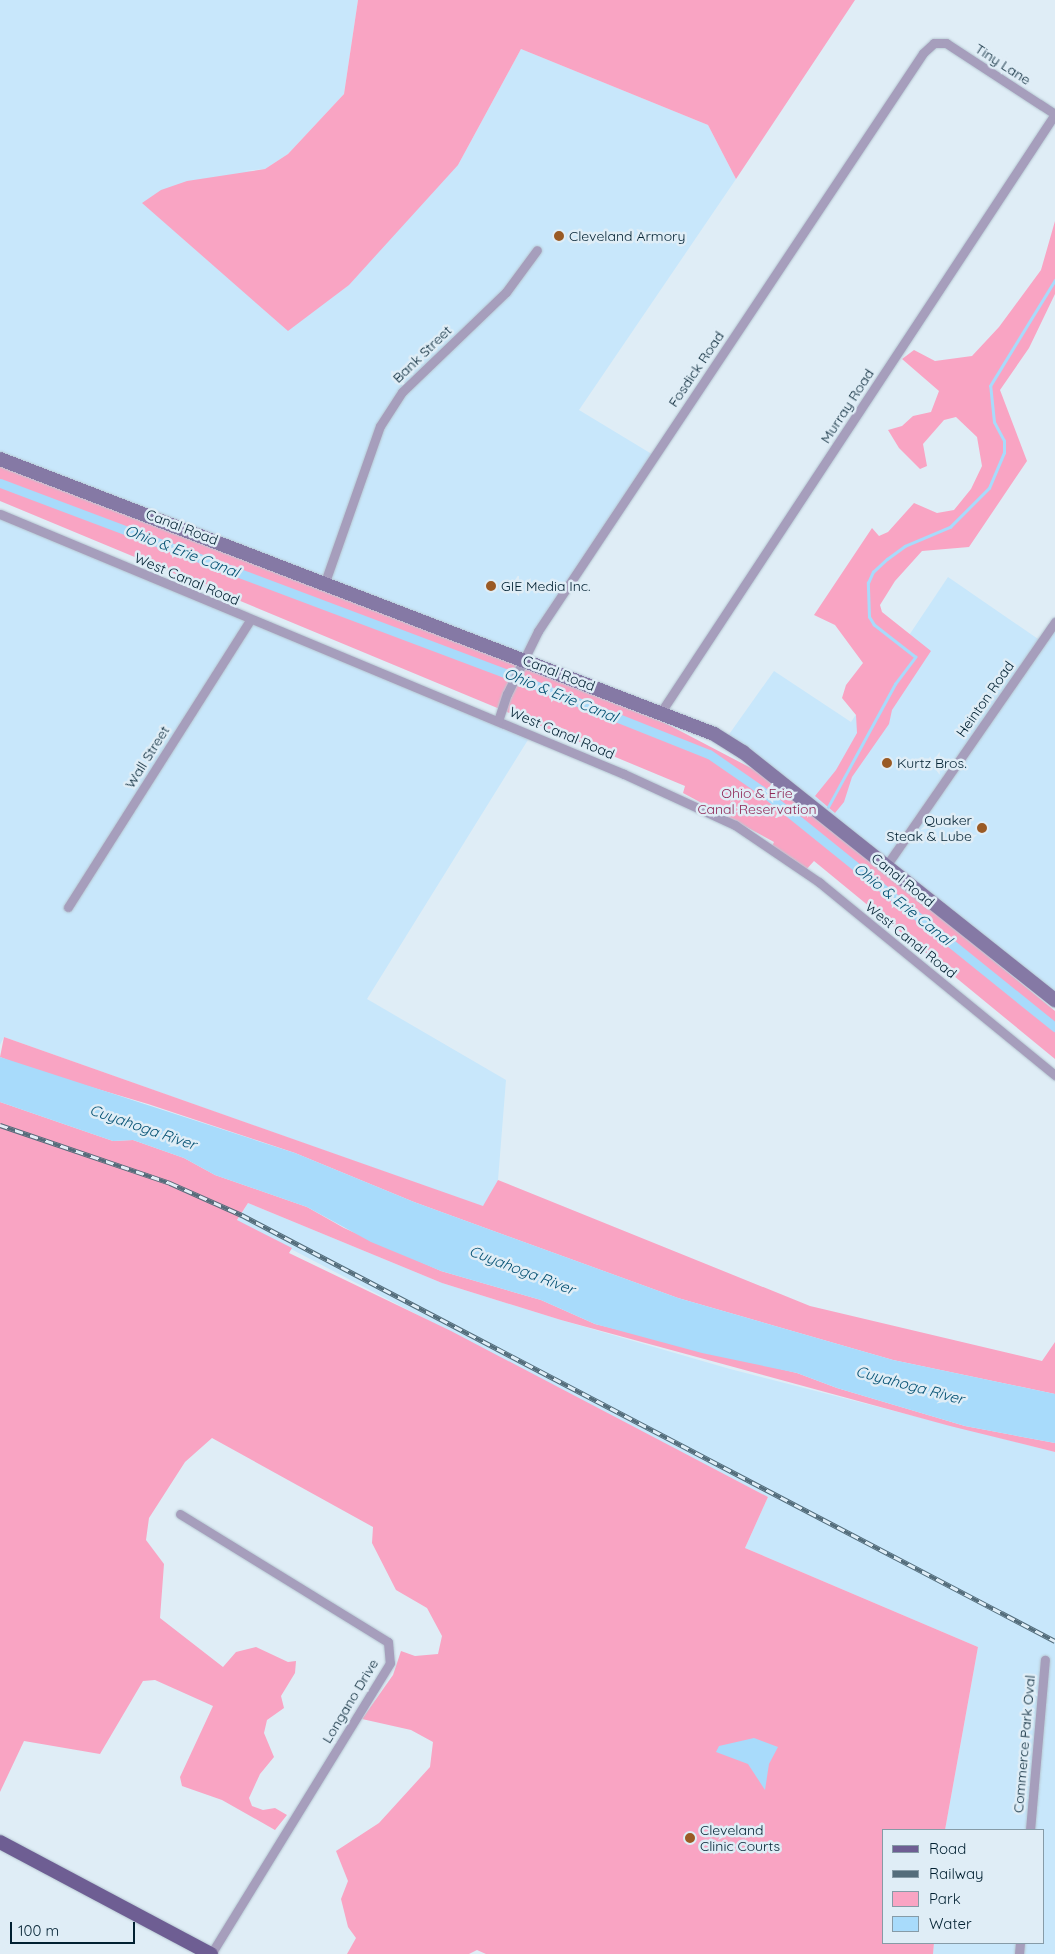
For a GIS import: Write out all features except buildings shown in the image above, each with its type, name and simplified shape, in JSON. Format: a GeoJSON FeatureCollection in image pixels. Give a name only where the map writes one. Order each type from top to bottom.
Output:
{"type":"FeatureCollection","features":[{"type":"Feature","properties":{"kind":"main road","name":"Canal Road"},"geometry":{"type":"LineString","coordinates":[[0,459],[325,582],[520,665],[661,712],[714,734],[743,752],[1055,1000]]}},
{"type":"Feature","properties":{"kind":"main road"},"geometry":{"type":"LineString","coordinates":[[0,1842],[211,1954]]}},
{"type":"Feature","properties":{"kind":"street","name":"Tiny Lane"},"geometry":{"type":"LineString","coordinates":[[934,43],[946,43],[1055,114]]}},
{"type":"Feature","properties":{"kind":"street","name":"Fosdick Road"},"geometry":{"type":"LineString","coordinates":[[498,721],[507,694],[538,631],[923,53],[934,43]]}},
{"type":"Feature","properties":{"kind":"street","name":"Murray Road"},"geometry":{"type":"LineString","coordinates":[[661,712],[1055,114]]}},
{"type":"Feature","properties":{"kind":"street","name":"Bank Street"},"geometry":{"type":"LineString","coordinates":[[325,582],[380,426],[402,392],[506,292],[537,250]]}},
{"type":"Feature","properties":{"kind":"street","name":"West Canal Road"},"geometry":{"type":"LineString","coordinates":[[0,514],[699,806],[760,840],[833,893],[1055,1075]]}},
{"type":"Feature","properties":{"kind":"street","name":"Wall Street"},"geometry":{"type":"LineString","coordinates":[[68,907],[250,620]]}},
{"type":"Feature","properties":{"kind":"street","name":"Heinton Road"},"geometry":{"type":"LineString","coordinates":[[886,866],[1055,622]]}},
{"type":"Feature","properties":{"kind":"street","name":"Longano Drive"},"geometry":{"type":"LineString","coordinates":[[180,1514],[388,1642],[390,1663],[211,1954]]}},
{"type":"Feature","properties":{"kind":"street","name":"Commerce Park Oval"},"geometry":{"type":"LineString","coordinates":[[1030,1829],[1045,1664],[1055,1674]]}},
{"type":"Feature","properties":{"kind":"shaded area"},"geometry":{"type":"Polygon","coordinates":[[[0,0],[358,0],[344,94],[288,154],[265,169],[244,171],[458,165],[521,49],[708,125],[736,179],[579,410],[655,456],[522,659],[0,459],[0,0]]]}},
{"type":"Feature","properties":{"kind":"shaded area"},"geometry":{"type":"Polygon","coordinates":[[[0,514],[531,735],[367,999],[506,1080],[498,1180],[484,1207],[4,1037],[0,1045],[0,514]]]}},
{"type":"Feature","properties":{"kind":"shaded area"},"geometry":{"type":"Polygon","coordinates":[[[948,577],[1041,641],[1055,622],[1055,1000],[725,740],[774,671],[851,722],[948,577]]]}},
{"type":"Feature","properties":{"kind":"shaded area"},"geometry":{"type":"Polygon","coordinates":[[[248,1203],[442,1283],[561,1320],[730,1369],[1055,1452],[1055,1954],[933,1954],[934,1944],[1045,1944],[1045,1829],[945,1829],[978,1647],[745,1548],[768,1497],[237,1221],[248,1203]]]}},
{"type":"Feature","properties":{"kind":"green space"},"geometry":{"type":"Polygon","coordinates":[[[358,0],[855,0],[736,179],[708,125],[521,49],[458,165],[349,285],[288,331],[142,203],[161,190],[187,181],[265,169],[288,154],[344,94],[358,0]]]}},
{"type":"Feature","properties":{"kind":"green space"},"geometry":{"type":"Polygon","coordinates":[[[1055,221],[1055,294],[1029,348],[1000,390],[1027,461],[969,547],[922,551],[895,581],[880,605],[882,612],[931,651],[892,710],[889,724],[852,777],[844,802],[835,813],[815,796],[836,770],[857,733],[856,715],[842,698],[846,685],[863,663],[835,625],[814,615],[872,528],[879,536],[888,532],[914,503],[937,513],[954,510],[971,489],[982,466],[977,437],[956,417],[944,420],[923,444],[927,466],[920,469],[899,448],[888,430],[902,426],[913,416],[931,412],[939,391],[902,359],[914,350],[935,361],[972,356],[999,327],[1041,270],[1055,221]]]}},
{"type":"Feature","properties":{"kind":"green space","name":"Ohio & Erie Canal Reservation"},"geometry":{"type":"Polygon","coordinates":[[[0,464],[665,723],[772,779],[1055,1011],[1055,1059],[814,861],[805,871],[772,846],[774,842],[683,793],[685,786],[0,501],[0,464]]]}},
{"type":"Feature","properties":{"kind":"green space"},"geometry":{"type":"Polygon","coordinates":[[[4,1037],[483,1206],[498,1180],[810,1306],[1042,1361],[1055,1342],[1055,1394],[893,1360],[678,1298],[414,1202],[295,1153],[148,1104],[30,1069],[0,1057],[4,1037]]]}},
{"type":"Feature","properties":{"kind":"green space"},"geometry":{"type":"Polygon","coordinates":[[[0,1102],[113,1141],[133,1140],[184,1158],[215,1175],[307,1207],[344,1228],[441,1271],[541,1300],[595,1324],[797,1373],[837,1388],[965,1426],[1055,1443],[1055,1452],[950,1426],[561,1320],[442,1283],[248,1203],[237,1220],[292,1248],[289,1253],[451,1331],[768,1497],[745,1548],[978,1647],[945,1829],[882,1829],[882,1944],[934,1944],[933,1954],[486,1954],[477,1950],[469,1954],[347,1954],[356,1938],[348,1927],[341,1899],[348,1881],[336,1851],[379,1823],[430,1767],[433,1742],[411,1730],[362,1719],[393,1675],[401,1651],[415,1656],[438,1654],[442,1636],[427,1608],[396,1590],[372,1543],[373,1527],[212,1438],[185,1462],[149,1518],[146,1540],[164,1564],[160,1618],[223,1667],[236,1652],[256,1647],[288,1662],[296,1661],[295,1673],[281,1696],[284,1708],[267,1720],[264,1733],[274,1757],[260,1774],[249,1798],[252,1806],[263,1810],[275,1808],[287,1815],[275,1830],[222,1800],[182,1786],[180,1777],[213,1706],[155,1680],[143,1681],[100,1754],[24,1741],[0,1792],[0,1102]]]}},
{"type":"Feature","properties":{"kind":"water","name":"Cuyahoga River"},"geometry":{"type":"Polygon","coordinates":[[[0,1057],[295,1153],[414,1202],[678,1298],[893,1360],[1055,1394],[1055,1443],[965,1426],[837,1388],[797,1373],[702,1353],[595,1324],[541,1300],[441,1271],[371,1242],[307,1207],[215,1175],[184,1158],[133,1140],[113,1141],[0,1102],[0,1057]]]}},
{"type":"Feature","properties":{"kind":"water"},"geometry":{"type":"Polygon","coordinates":[[[754,1738],[778,1747],[769,1764],[765,1790],[748,1764],[716,1752],[719,1746],[754,1738]]]}},
{"type":"Feature","properties":{"kind":"waterway"},"geometry":{"type":"LineString","coordinates":[[828,807],[895,684],[915,657],[874,625],[869,617],[868,583],[873,572],[887,559],[905,546],[950,527],[989,488],[1004,453],[1004,441],[994,422],[990,386],[1055,280]]}},
{"type":"Feature","properties":{"kind":"waterway","name":"Ohio & Erie Canal"},"geometry":{"type":"LineString","coordinates":[[0,483],[505,673],[709,754],[761,790],[1055,1027]]}},
{"type":"Feature","properties":{"kind":"railway"},"geometry":{"type":"LineString","coordinates":[[0,1125],[170,1183],[242,1215],[1055,1641]]}},
{"type":"Feature","properties":{"kind":"place","name":"Cleveland Armory"},"geometry":{"type":"Point","coordinates":[559,236]}},
{"type":"Feature","properties":{"kind":"place","name":"GIE Media Inc."},"geometry":{"type":"Point","coordinates":[491,586]}},
{"type":"Feature","properties":{"kind":"place","name":"Kurtz Bros."},"geometry":{"type":"Point","coordinates":[887,763]}},
{"type":"Feature","properties":{"kind":"place","name":"Quaker Steak & Lube"},"geometry":{"type":"Point","coordinates":[982,828]}},
{"type":"Feature","properties":{"kind":"place","name":"Cleveland Clinic Courts"},"geometry":{"type":"Point","coordinates":[690,1838]}}]}
